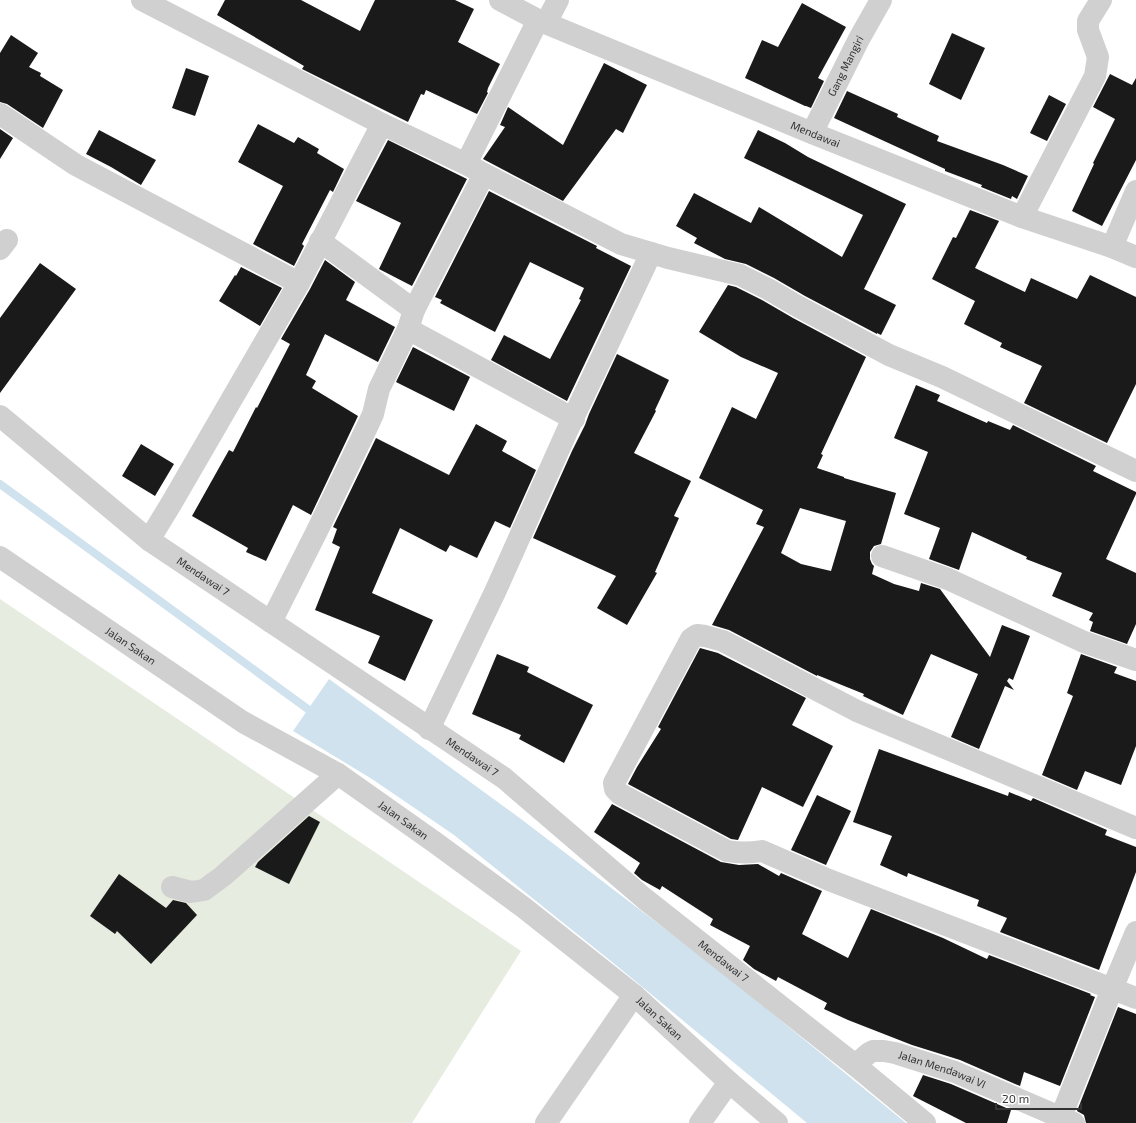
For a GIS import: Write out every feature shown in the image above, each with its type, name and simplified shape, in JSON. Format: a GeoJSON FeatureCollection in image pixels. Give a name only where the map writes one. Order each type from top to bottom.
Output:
{"type":"FeatureCollection","features":[{"type":"Feature","properties":{"kind":"street"},"geometry":{"type":"LineString","coordinates":[[142,0],[382,124],[475,169],[621,244],[740,275],[768,288],[799,307],[889,355],[942,377],[1136,471]]}},
{"type":"Feature","properties":{"kind":"street","name":"Mendawai"},"geometry":{"type":"LineString","coordinates":[[500,0],[542,22],[812,134],[1022,217],[1112,247],[1136,257]]}},
{"type":"Feature","properties":{"kind":"street"},"geometry":{"type":"LineString","coordinates":[[271,622],[368,425],[373,414],[379,389],[411,320],[475,169],[542,22],[558,0]]}},
{"type":"Feature","properties":{"kind":"street","name":"Gang Mangiri"},"geometry":{"type":"LineString","coordinates":[[812,134],[859,39],[881,0]]}},
{"type":"Feature","properties":{"kind":"street"},"geometry":{"type":"LineString","coordinates":[[1022,217],[1095,76],[1098,57],[1088,30],[1088,21],[1101,0]]}},
{"type":"Feature","properties":{"kind":"street"},"geometry":{"type":"LineString","coordinates":[[0,114],[76,165],[299,283]]}},
{"type":"Feature","properties":{"kind":"street"},"geometry":{"type":"LineString","coordinates":[[149,540],[299,283],[382,124]]}},
{"type":"Feature","properties":{"kind":"street"},"geometry":{"type":"LineString","coordinates":[[1112,247],[1136,191]]}},
{"type":"Feature","properties":{"kind":"street"},"geometry":{"type":"LineString","coordinates":[[320,241],[411,320],[574,419]]}},
{"type":"Feature","properties":{"kind":"street"},"geometry":{"type":"LineString","coordinates":[[429,729],[495,592],[651,253]]}},
{"type":"Feature","properties":{"kind":"street","name":"Mendawai 7"},"geometry":{"type":"LineString","coordinates":[[0,416],[149,540],[504,778],[645,899],[855,1065],[925,1123]]}},
{"type":"Feature","properties":{"kind":"street"},"geometry":{"type":"LineString","coordinates":[[882,556],[948,579],[1084,642],[1136,660]]}},
{"type":"Feature","properties":{"kind":"street","name":"Jalan Sakan"},"geometry":{"type":"LineString","coordinates":[[0,557],[243,722],[338,774],[433,841],[522,907],[634,996],[777,1123]]}},
{"type":"Feature","properties":{"kind":"street"},"geometry":{"type":"LineString","coordinates":[[1136,828],[857,711],[723,641],[697,635],[691,640],[614,783],[615,789],[620,794],[727,851],[751,853],[762,851],[829,880],[1136,998]]}},
{"type":"Feature","properties":{"kind":"street"},"geometry":{"type":"LineString","coordinates":[[172,887],[192,892],[204,890],[223,876],[338,774]]}},
{"type":"Feature","properties":{"kind":"street"},"geometry":{"type":"LineString","coordinates":[[1068,1120],[1112,989],[1136,932]]}},
{"type":"Feature","properties":{"kind":"street"},"geometry":{"type":"LineString","coordinates":[[546,1123],[634,996]]}},
{"type":"Feature","properties":{"kind":"street","name":"Jalan Mendawai VI"},"geometry":{"type":"LineString","coordinates":[[855,1065],[869,1052],[884,1051],[895,1053],[955,1072],[1068,1120]]}},
{"type":"Feature","properties":{"kind":"street"},"geometry":{"type":"LineString","coordinates":[[700,1123],[730,1082]]}},
{"type":"Feature","properties":{"kind":"shaded area"},"geometry":{"type":"Polygon","coordinates":[[[0,599],[521,951],[412,1123],[0,1123],[0,599]]]}},
{"type":"Feature","properties":{"kind":"water"},"geometry":{"type":"Polygon","coordinates":[[[329,679],[521,819],[724,974],[906,1123],[807,1123],[617,966],[454,835],[372,779],[293,731],[329,679]]]}},
{"type":"Feature","properties":{"kind":"building"},"geometry":{"type":"Polygon","coordinates":[[[225,0],[301,0],[360,31],[375,0],[455,0],[474,9],[458,42],[500,64],[488,88],[488,93],[477,114],[426,90],[424,95],[421,94],[408,122],[302,69],[304,66],[217,15],[225,0]]]}},
{"type":"Feature","properties":{"kind":"building"},"geometry":{"type":"Polygon","coordinates":[[[802,3],[846,27],[818,78],[824,81],[811,108],[745,78],[762,40],[778,47],[802,3]]]}},
{"type":"Feature","properties":{"kind":"building"},"geometry":{"type":"Polygon","coordinates":[[[952,33],[985,48],[961,100],[929,84],[952,33]]]}},
{"type":"Feature","properties":{"kind":"building"},"geometry":{"type":"Polygon","coordinates":[[[11,35],[38,53],[29,67],[41,73],[40,76],[63,90],[43,128],[7,104],[0,102],[0,53],[11,35]]]}},
{"type":"Feature","properties":{"kind":"building"},"geometry":{"type":"Polygon","coordinates":[[[604,63],[647,85],[623,133],[616,129],[563,201],[483,159],[505,127],[500,125],[508,107],[563,145],[604,63]]]}},
{"type":"Feature","properties":{"kind":"building"},"geometry":{"type":"Polygon","coordinates":[[[186,68],[209,76],[195,116],[172,108],[186,68]]]}},
{"type":"Feature","properties":{"kind":"building"},"geometry":{"type":"Polygon","coordinates":[[[1110,74],[1132,85],[1136,78],[1136,160],[1102,226],[1072,211],[1094,164],[1093,163],[1115,119],[1093,107],[1110,74]]]}},
{"type":"Feature","properties":{"kind":"building"},"geometry":{"type":"Polygon","coordinates":[[[847,91],[898,114],[897,117],[939,136],[937,141],[1003,165],[1028,176],[1017,199],[1012,196],[1011,199],[981,187],[982,185],[945,171],[945,169],[834,118],[847,91]]]}},
{"type":"Feature","properties":{"kind":"building"},"geometry":{"type":"Polygon","coordinates":[[[1049,95],[1066,104],[1047,141],[1030,133],[1049,95]]]}},
{"type":"Feature","properties":{"kind":"building"},"geometry":{"type":"Polygon","coordinates":[[[258,124],[294,143],[298,137],[319,149],[317,153],[344,169],[333,192],[330,190],[302,244],[304,246],[294,266],[253,244],[283,186],[238,162],[258,124]]]}},
{"type":"Feature","properties":{"kind":"building"},"geometry":{"type":"Polygon","coordinates":[[[0,129],[13,138],[0,159],[0,129]]]}},
{"type":"Feature","properties":{"kind":"building"},"geometry":{"type":"Polygon","coordinates":[[[99,130],[156,160],[141,185],[86,154],[99,130]]]}},
{"type":"Feature","properties":{"kind":"building"},"geometry":{"type":"Polygon","coordinates":[[[758,130],[785,143],[808,157],[906,204],[864,289],[896,305],[881,335],[746,264],[725,259],[694,243],[697,238],[676,226],[694,193],[751,223],[759,207],[842,257],[863,215],[744,158],[758,130]]]}},
{"type":"Feature","properties":{"kind":"building"},"geometry":{"type":"Polygon","coordinates":[[[388,140],[467,179],[412,286],[379,269],[401,223],[356,201],[388,140]]]}},
{"type":"Feature","properties":{"kind":"building"},"geometry":{"type":"Polygon","coordinates":[[[489,191],[597,246],[596,248],[631,266],[567,401],[491,360],[504,335],[550,359],[581,300],[579,299],[584,288],[530,262],[495,332],[440,303],[442,300],[435,297],[489,191]]]}},
{"type":"Feature","properties":{"kind":"building"},"geometry":{"type":"Polygon","coordinates":[[[970,210],[999,221],[975,268],[1025,292],[1031,278],[1077,299],[1090,275],[1136,297],[1136,384],[1107,443],[1024,403],[1042,366],[1000,347],[1002,343],[964,324],[975,301],[932,279],[953,237],[956,238],[970,210]]]}},
{"type":"Feature","properties":{"kind":"building"},"geometry":{"type":"Polygon","coordinates":[[[325,260],[355,282],[346,300],[395,327],[378,362],[325,334],[306,375],[316,381],[312,388],[358,416],[311,515],[293,505],[266,561],[246,552],[248,548],[192,516],[229,450],[233,452],[256,407],[257,408],[290,344],[281,339],[325,260]]]}},
{"type":"Feature","properties":{"kind":"building"},"geometry":{"type":"Polygon","coordinates":[[[40,263],[76,289],[0,393],[0,318],[40,263]]]}},
{"type":"Feature","properties":{"kind":"building"},"geometry":{"type":"Polygon","coordinates":[[[241,267],[282,288],[260,326],[219,301],[241,267]]]}},
{"type":"Feature","properties":{"kind":"building"},"geometry":{"type":"Polygon","coordinates":[[[728,285],[736,287],[762,300],[866,357],[821,454],[823,455],[817,468],[844,478],[896,493],[881,544],[874,546],[870,552],[870,559],[874,566],[872,574],[894,584],[919,591],[921,583],[940,589],[990,657],[1002,625],[1030,636],[1013,680],[1009,678],[1007,681],[1014,690],[1005,686],[979,749],[951,737],[978,674],[931,654],[903,715],[863,696],[864,694],[817,676],[729,630],[712,625],[764,527],[756,524],[763,510],[699,478],[732,407],[756,419],[778,373],[741,357],[699,332],[728,285]],[[800,508],[781,553],[801,564],[831,571],[846,521],[800,508]]]}},
{"type":"Feature","properties":{"kind":"building"},"geometry":{"type":"Polygon","coordinates":[[[413,347],[470,377],[454,411],[396,382],[413,347]]]}},
{"type":"Feature","properties":{"kind":"building"},"geometry":{"type":"Polygon","coordinates":[[[617,354],[669,380],[655,410],[656,411],[634,453],[691,481],[674,516],[679,518],[655,572],[657,573],[627,625],[597,608],[616,576],[533,538],[617,354]]]}},
{"type":"Feature","properties":{"kind":"building"},"geometry":{"type":"Polygon","coordinates":[[[916,385],[940,395],[937,401],[987,423],[988,421],[1010,430],[1013,425],[1096,466],[1093,471],[1136,492],[1106,559],[1136,573],[1136,624],[1127,644],[1090,631],[1093,622],[1089,620],[1093,613],[1052,596],[1062,573],[1026,559],[1027,557],[972,532],[959,570],[929,559],[940,528],[904,514],[928,452],[894,438],[916,385]]]}},
{"type":"Feature","properties":{"kind":"building"},"geometry":{"type":"Polygon","coordinates":[[[476,424],[507,441],[502,451],[536,470],[510,528],[495,521],[477,558],[450,545],[446,552],[400,528],[372,593],[433,620],[405,681],[368,663],[380,636],[315,610],[340,547],[332,543],[337,529],[333,527],[376,438],[449,475],[476,424]]]}},
{"type":"Feature","properties":{"kind":"building"},"geometry":{"type":"Polygon","coordinates":[[[141,444],[174,464],[155,496],[122,476],[141,444]]]}},
{"type":"Feature","properties":{"kind":"building"},"geometry":{"type":"Polygon","coordinates":[[[700,648],[718,653],[806,698],[792,725],[833,746],[803,807],[762,787],[738,840],[731,839],[628,784],[661,729],[658,727],[700,648]]]}},
{"type":"Feature","properties":{"kind":"building"},"geometry":{"type":"Polygon","coordinates":[[[497,654],[529,667],[527,672],[593,705],[564,763],[519,739],[521,735],[472,714],[497,654]]]}},
{"type":"Feature","properties":{"kind":"building"},"geometry":{"type":"Polygon","coordinates":[[[1081,654],[1117,667],[1114,673],[1136,681],[1136,746],[1121,785],[1085,771],[1077,790],[1042,775],[1073,696],[1067,693],[1081,654]]]}},
{"type":"Feature","properties":{"kind":"building"},"geometry":{"type":"Polygon","coordinates":[[[879,749],[1008,796],[1009,792],[1031,801],[1033,798],[1107,830],[1105,835],[1136,847],[1136,872],[1099,970],[1000,932],[1007,918],[977,906],[979,900],[908,873],[907,877],[880,865],[892,836],[853,822],[879,749]]]}},
{"type":"Feature","properties":{"kind":"building"},"geometry":{"type":"Polygon","coordinates":[[[817,795],[851,811],[826,865],[791,850],[817,795]]]}},
{"type":"Feature","properties":{"kind":"building"},"geometry":{"type":"Polygon","coordinates":[[[612,804],[721,862],[739,865],[758,864],[779,876],[781,873],[822,891],[802,934],[848,958],[871,909],[943,938],[987,959],[989,955],[1091,994],[1090,995],[1095,997],[1060,1086],[1024,1072],[1020,1086],[960,1060],[912,1045],[824,1009],[827,1003],[778,977],[776,981],[754,969],[743,960],[750,946],[710,925],[713,919],[662,886],[660,890],[642,880],[634,873],[640,863],[594,832],[612,804]]]}},
{"type":"Feature","properties":{"kind":"building"},"geometry":{"type":"Polygon","coordinates":[[[309,816],[320,822],[289,884],[255,867],[258,862],[309,816]]]}},
{"type":"Feature","properties":{"kind":"building"},"geometry":{"type":"Polygon","coordinates":[[[119,874],[166,908],[173,900],[186,903],[197,915],[151,964],[117,931],[115,934],[90,916],[119,874]]]}},
{"type":"Feature","properties":{"kind":"building"},"geometry":{"type":"Polygon","coordinates":[[[1118,1007],[1136,1014],[1136,1123],[1086,1123],[1084,1115],[1077,1111],[1118,1007]]]}},
{"type":"Feature","properties":{"kind":"building"},"geometry":{"type":"Polygon","coordinates":[[[923,1075],[951,1084],[1011,1110],[1007,1123],[966,1123],[913,1096],[923,1075]]]}},
{"type":"Feature","properties":{"kind":"waterway"},"geometry":{"type":"LineString","coordinates":[[0,484],[316,715]]}}]}
